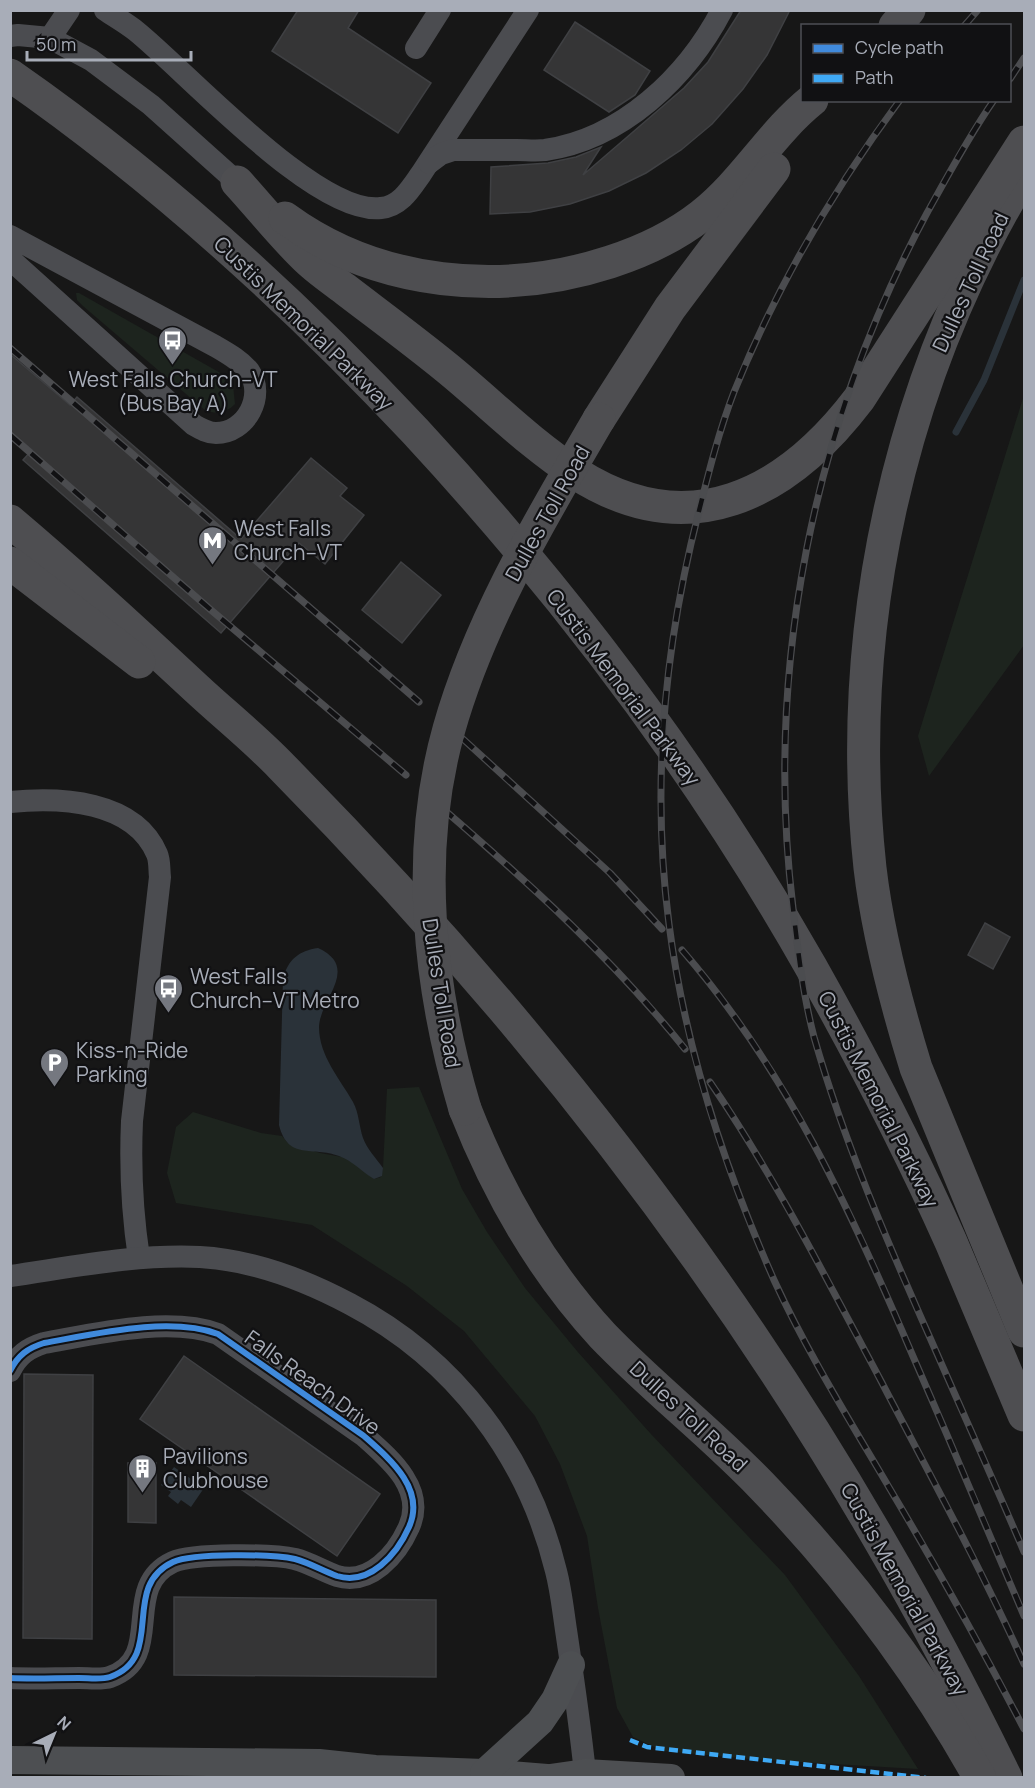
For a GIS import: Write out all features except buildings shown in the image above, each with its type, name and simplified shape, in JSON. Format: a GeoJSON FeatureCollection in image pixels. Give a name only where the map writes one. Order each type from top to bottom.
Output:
{"type":"FeatureCollection","features":[{"type":"Feature","properties":{"kind":"highway"},"geometry":{"type":"LineString","coordinates":[[897,24],[909,10]]}},
{"type":"Feature","properties":{"kind":"highway","name":"Custis Memorial Parkway"},"geometry":{"type":"LineString","coordinates":[[19,80],[134,168],[223,243],[315,328],[455,475],[568,608],[631,689],[691,774],[754,871],[810,966],[864,1065],[950,1239],[1024,1416]]}},
{"type":"Feature","properties":{"kind":"highway"},"geometry":{"type":"LineString","coordinates":[[237,182],[296,226],[323,242],[375,263],[446,280],[508,282],[537,280],[597,266],[650,248],[685,228],[744,175],[793,116],[810,102]]}},
{"type":"Feature","properties":{"kind":"highway","name":"Dulles Toll Road"},"geometry":{"type":"LineString","coordinates":[[829,102],[760,187],[670,308],[599,419],[520,560],[488,626],[459,695],[442,760],[432,834],[429,913],[439,997],[454,1072],[465,1109],[484,1158],[512,1212],[570,1297],[604,1337],[762,1486],[817,1546],[866,1605],[913,1669],[980,1778]]}},
{"type":"Feature","properties":{"kind":"highway"},"geometry":{"type":"LineString","coordinates":[[237,182],[310,262],[446,366],[558,460],[579,475],[619,495],[639,502],[682,508],[721,503],[756,490],[793,466],[835,429],[859,399],[1024,142]]}},
{"type":"Feature","properties":{"kind":"highway","name":"Dulles Toll Road"},"geometry":{"type":"LineString","coordinates":[[1024,174],[987,241],[951,318],[935,358],[898,474],[873,594],[866,673],[864,789],[870,869],[876,909],[904,1028],[916,1068],[1024,1331]]}},
{"type":"Feature","properties":{"kind":"highway","name":"Custis Memorial Parkway"},"geometry":{"type":"LineString","coordinates":[[10,521],[94,593],[277,762],[421,912],[505,1009],[602,1129],[743,1323],[814,1433],[880,1541],[945,1659],[1006,1778]]}},
{"type":"Feature","properties":{"kind":"highway"},"geometry":{"type":"LineString","coordinates":[[10,563],[197,709],[262,770],[331,841],[421,912]]}},
{"type":"Feature","properties":{"kind":"main road"},"geometry":{"type":"LineString","coordinates":[[484,1773],[540,1722],[555,1701],[571,1665]]}},
{"type":"Feature","properties":{"kind":"main road"},"geometry":{"type":"LineString","coordinates":[[10,1760],[319,1770],[375,1769],[549,1778],[585,1773],[671,1778]]}},
{"type":"Feature","properties":{"kind":"street"},"geometry":{"type":"LineString","coordinates":[[50,38],[69,10]]}},
{"type":"Feature","properties":{"kind":"street"},"geometry":{"type":"LineString","coordinates":[[105,10],[135,30],[281,161],[316,186],[351,204],[368,209],[394,205],[404,196],[428,164],[521,13]]}},
{"type":"Feature","properties":{"kind":"street"},"geometry":{"type":"LineString","coordinates":[[416,48],[440,10]]}},
{"type":"Feature","properties":{"kind":"street"},"geometry":{"type":"LineString","coordinates":[[428,164],[441,154],[453,150],[544,150],[583,140],[614,126],[654,97],[692,60],[722,10]]}},
{"type":"Feature","properties":{"kind":"street"},"geometry":{"type":"LineString","coordinates":[[10,36],[50,38],[91,60],[152,105],[237,182]]}},
{"type":"Feature","properties":{"kind":"street"},"geometry":{"type":"LineString","coordinates":[[10,236],[215,346],[242,363],[255,384],[256,395],[247,417],[237,426],[216,433],[205,431],[194,425],[10,259]]}},
{"type":"Feature","properties":{"kind":"street"},"geometry":{"type":"LineString","coordinates":[[10,802],[66,801],[107,811],[136,825],[149,839],[158,856],[160,877],[130,1152],[133,1219],[139,1258]]}},
{"type":"Feature","properties":{"kind":"street"},"geometry":{"type":"LineString","coordinates":[[10,1276],[165,1256],[202,1257],[245,1264],[283,1273],[313,1285],[363,1311],[410,1342],[445,1371],[497,1432],[534,1503],[556,1572],[585,1773]]}},
{"type":"Feature","properties":{"kind":"street","name":"Falls Reach Drive"},"geometry":{"type":"LineString","coordinates":[[10,1371],[22,1354],[44,1343],[135,1329],[187,1326],[204,1329],[218,1334],[364,1436],[399,1470],[409,1486],[413,1506],[410,1525],[402,1541],[379,1567],[366,1575],[353,1578],[339,1576],[306,1563],[283,1558],[187,1557],[168,1565],[153,1577],[144,1599],[140,1649],[135,1659],[120,1672],[99,1678],[10,1678]]}},
{"type":"Feature","properties":{"kind":"shaded area"},"geometry":{"type":"Polygon","coordinates":[[[76,293],[224,375],[233,385],[235,404],[222,412],[206,411],[83,306],[77,300],[76,293]]]}},
{"type":"Feature","properties":{"kind":"shaded area"},"geometry":{"type":"Polygon","coordinates":[[[1024,395],[1024,645],[929,776],[918,736],[1024,395]]]}},
{"type":"Feature","properties":{"kind":"shaded area"},"geometry":{"type":"Polygon","coordinates":[[[318,948],[330,956],[336,965],[337,974],[321,1016],[319,1027],[322,1048],[355,1106],[369,1150],[383,1168],[382,1176],[374,1179],[339,1156],[295,1148],[283,1136],[279,1125],[283,979],[288,966],[295,957],[305,951],[318,948]]]}},
{"type":"Feature","properties":{"kind":"shaded area"},"geometry":{"type":"Polygon","coordinates":[[[419,1087],[462,1189],[487,1232],[525,1288],[650,1433],[785,1575],[859,1676],[918,1769],[750,1759],[663,1751],[633,1737],[617,1708],[587,1536],[560,1464],[535,1416],[464,1331],[407,1286],[312,1225],[176,1203],[167,1173],[176,1127],[193,1112],[261,1133],[282,1136],[288,1143],[342,1157],[374,1179],[381,1177],[383,1168],[387,1089],[419,1087]]]}},
{"type":"Feature","properties":{"kind":"shaded area"},"geometry":{"type":"Polygon","coordinates":[[[174,1467],[204,1488],[191,1507],[181,1500],[178,1504],[168,1496],[171,1492],[161,1485],[174,1467]]]}},
{"type":"Feature","properties":{"kind":"waterway"},"geometry":{"type":"LineString","coordinates":[[956,432],[984,380],[1024,280]]}},
{"type":"Feature","properties":{"kind":"railway"},"geometry":{"type":"LineString","coordinates":[[966,24],[978,10]]}},
{"type":"Feature","properties":{"kind":"railway"},"geometry":{"type":"LineString","coordinates":[[1011,78],[1024,58]]}},
{"type":"Feature","properties":{"kind":"railway"},"geometry":{"type":"LineString","coordinates":[[899,102],[829,205],[787,278],[750,353],[719,436],[687,562],[669,665],[661,768],[664,872],[676,970],[696,1061],[723,1150],[774,1280],[815,1360],[942,1578],[1024,1729]]}},
{"type":"Feature","properties":{"kind":"railway"},"geometry":{"type":"LineString","coordinates":[[993,102],[927,213],[887,294],[854,377],[827,463],[806,550],[793,639],[786,728],[786,818],[801,973],[810,1021],[826,1076],[883,1228],[1024,1552]]}},
{"type":"Feature","properties":{"kind":"railway"},"geometry":{"type":"LineString","coordinates":[[10,348],[419,702]]}},
{"type":"Feature","properties":{"kind":"railway"},"geometry":{"type":"LineString","coordinates":[[10,435],[211,610],[406,775]]}},
{"type":"Feature","properties":{"kind":"railway"},"geometry":{"type":"LineString","coordinates":[[463,739],[610,873],[662,929]]}},
{"type":"Feature","properties":{"kind":"railway"},"geometry":{"type":"LineString","coordinates":[[442,808],[569,923],[629,984],[685,1049]]}},
{"type":"Feature","properties":{"kind":"railway"},"geometry":{"type":"LineString","coordinates":[[682,950],[754,1044],[785,1093],[840,1194],[889,1300],[1024,1616]]}},
{"type":"Feature","properties":{"kind":"railway"},"geometry":{"type":"LineString","coordinates":[[710,1082],[757,1155],[820,1267],[955,1522],[1024,1664]]}},
{"type":"Feature","properties":{"kind":"marked path"},"geometry":{"type":"LineString","coordinates":[[630,1740],[647,1747],[926,1778]]}},
{"type":"Feature","properties":{"kind":"cycle path"},"geometry":{"type":"LineString","coordinates":[[10,1371],[20,1356],[33,1347],[86,1335],[155,1327],[199,1329],[218,1334],[364,1436],[403,1476],[413,1500],[413,1513],[404,1537],[390,1557],[371,1572],[349,1578],[337,1576],[295,1559],[284,1557],[233,1555],[183,1559],[173,1562],[157,1573],[148,1588],[141,1638],[136,1654],[127,1667],[110,1677],[103,1678],[10,1678]]}},
{"type":"Feature","properties":{"kind":"place","name":"West Falls Church–VT (Bus Bay A)"},"geometry":{"type":"Point","coordinates":[173,366]}},
{"type":"Feature","properties":{"kind":"place","name":"West Falls Church–VT"},"geometry":{"type":"Point","coordinates":[213,566]}},
{"type":"Feature","properties":{"kind":"place","name":"West Falls Church–VT Metro"},"geometry":{"type":"Point","coordinates":[169,1014]}},
{"type":"Feature","properties":{"kind":"place","name":"Kiss-n-Ride Parking"},"geometry":{"type":"Point","coordinates":[55,1088]}},
{"type":"Feature","properties":{"kind":"place","name":"Pavilions Clubhouse"},"geometry":{"type":"Point","coordinates":[142,1494]}}]}
